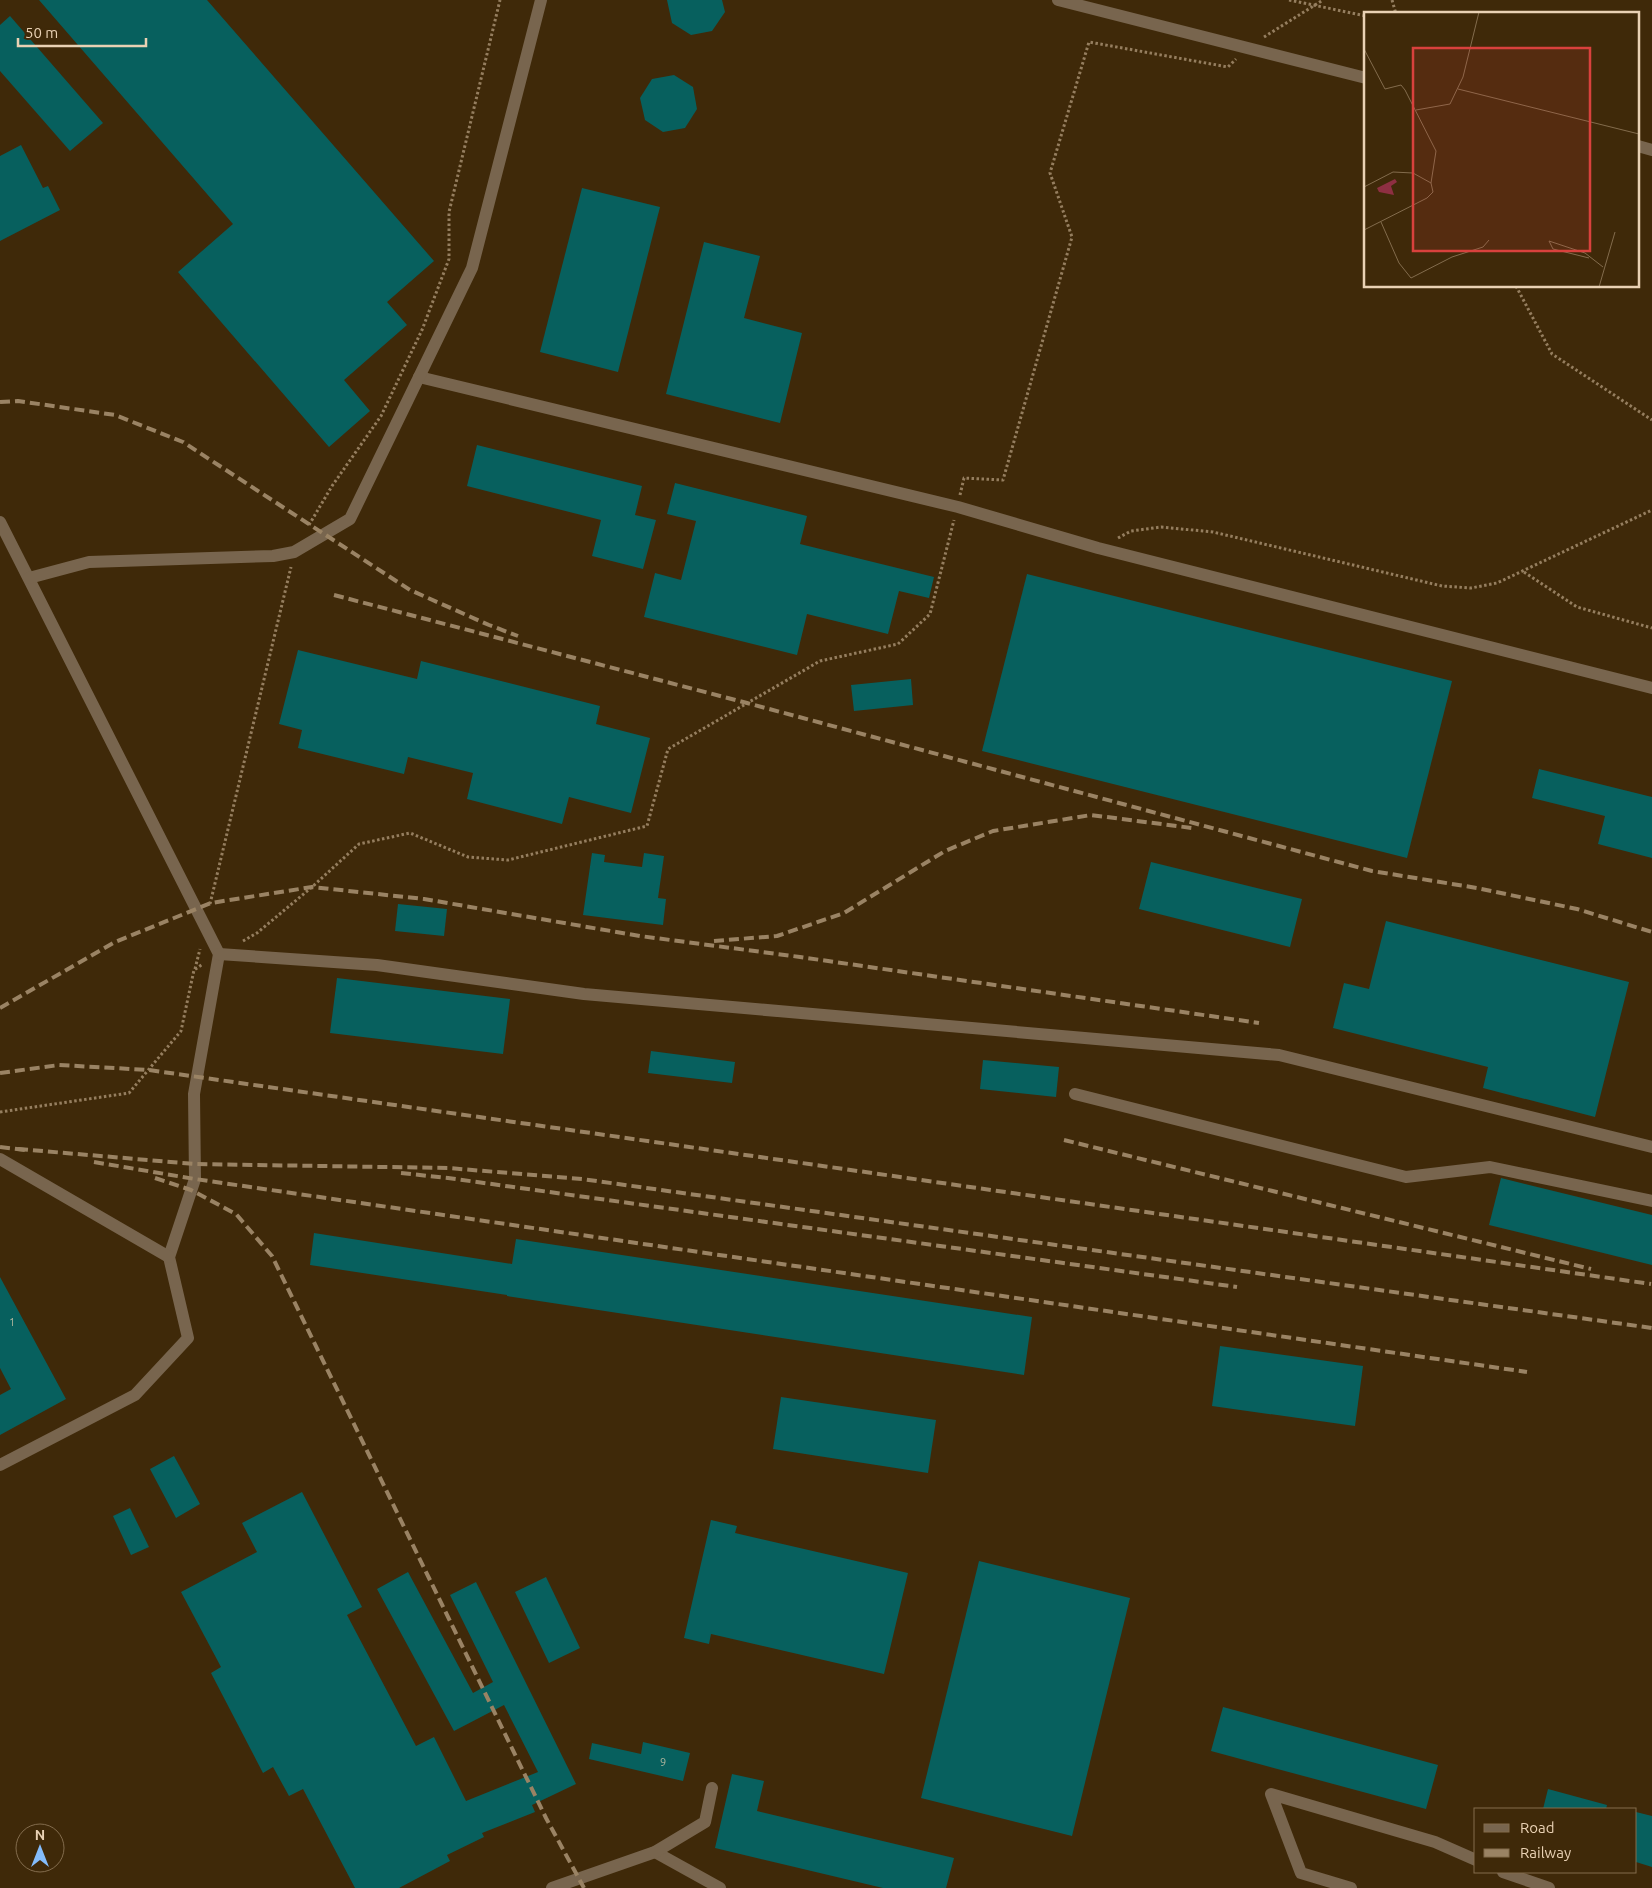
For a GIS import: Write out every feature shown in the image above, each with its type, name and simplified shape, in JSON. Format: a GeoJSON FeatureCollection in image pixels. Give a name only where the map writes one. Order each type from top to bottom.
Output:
{"type":"FeatureCollection","features":[{"type":"Feature","properties":{"kind":"street"},"geometry":{"type":"LineString","coordinates":[[29,578],[89,562],[273,556],[294,552],[350,519],[472,268],[541,0]]}},
{"type":"Feature","properties":{"kind":"street"},"geometry":{"type":"LineString","coordinates":[[1058,0],[1364,77]]}},
{"type":"Feature","properties":{"kind":"street"},"geometry":{"type":"LineString","coordinates":[[419,378],[958,508],[1098,548],[1652,688]]}},
{"type":"Feature","properties":{"kind":"street"},"geometry":{"type":"LineString","coordinates":[[0,522],[219,954],[194,1094],[195,1179],[169,1257],[188,1338],[135,1395],[0,1466]]}},
{"type":"Feature","properties":{"kind":"street"},"geometry":{"type":"LineString","coordinates":[[219,954],[378,965],[584,994],[1279,1055],[1652,1147]]}},
{"type":"Feature","properties":{"kind":"street"},"geometry":{"type":"LineString","coordinates":[[1076,1094],[1406,1177],[1490,1167],[1652,1201]]}},
{"type":"Feature","properties":{"kind":"street"},"geometry":{"type":"LineString","coordinates":[[0,1159],[169,1257]]}},
{"type":"Feature","properties":{"kind":"street"},"geometry":{"type":"LineString","coordinates":[[552,1888],[655,1852],[705,1822],[712,1788]]}},
{"type":"Feature","properties":{"kind":"street"},"geometry":{"type":"LineString","coordinates":[[1351,1888],[1301,1872],[1271,1794],[1435,1842],[1474,1859]]}},
{"type":"Feature","properties":{"kind":"street"},"geometry":{"type":"LineString","coordinates":[[655,1852],[720,1888]]}},
{"type":"Feature","properties":{"kind":"street"},"geometry":{"type":"LineString","coordinates":[[1505,1873],[1526,1884],[1549,1888]]}},
{"type":"Feature","properties":{"kind":"path"},"geometry":{"type":"LineString","coordinates":[[0,1112],[129,1093],[181,1031],[294,552],[332,486],[381,416],[422,330],[449,259],[449,212],[500,0]]}},
{"type":"Feature","properties":{"kind":"path"},"geometry":{"type":"LineString","coordinates":[[1289,0],[1364,16]]}},
{"type":"Feature","properties":{"kind":"path"},"geometry":{"type":"LineString","coordinates":[[242,941],[256,933],[312,887],[359,844],[410,833],[468,857],[508,860],[647,826],[668,749],[820,661],[898,644],[930,614],[964,478],[1003,480],[1009,462],[1072,237],[1050,172],[1089,42],[1228,67],[1246,47],[1323,0]]}},
{"type":"Feature","properties":{"kind":"path"},"geometry":{"type":"LineString","coordinates":[[1517,288],[1552,354],[1652,420]]}},
{"type":"Feature","properties":{"kind":"path"},"geometry":{"type":"LineString","coordinates":[[1098,548],[1131,531],[1161,527],[1213,532],[1442,586],[1471,588],[1497,583],[1524,572],[1652,510]]}},
{"type":"Feature","properties":{"kind":"path"},"geometry":{"type":"LineString","coordinates":[[1524,572],[1577,607],[1652,628]]}},
{"type":"Feature","properties":{"kind":"path"},"geometry":{"type":"LineString","coordinates":[[194,970],[219,954]]}},
{"type":"Feature","properties":{"kind":"building"},"geometry":{"type":"Polygon","coordinates":[[[39,0],[207,0],[434,261],[387,302],[407,325],[344,380],[370,411],[329,447],[178,272],[233,224],[39,0]]]}},
{"type":"Feature","properties":{"kind":"building"},"geometry":{"type":"Polygon","coordinates":[[[667,0],[722,0],[725,12],[712,31],[691,35],[672,23],[667,0]]]}},
{"type":"Feature","properties":{"kind":"building"},"geometry":{"type":"Polygon","coordinates":[[[10,16],[103,123],[70,151],[0,71],[0,25],[10,16]]]}},
{"type":"Feature","properties":{"kind":"building"},"geometry":{"type":"Polygon","coordinates":[[[674,75],[693,87],[697,109],[685,128],[663,132],[645,120],[640,98],[652,79],[674,75]]]}},
{"type":"Feature","properties":{"kind":"building"},"geometry":{"type":"Polygon","coordinates":[[[21,145],[43,188],[48,186],[60,210],[0,241],[0,156],[21,145]]]}},
{"type":"Feature","properties":{"kind":"building"},"geometry":{"type":"Polygon","coordinates":[[[582,188],[660,207],[618,372],[540,352],[582,188]]]}},
{"type":"Feature","properties":{"kind":"building"},"geometry":{"type":"Polygon","coordinates":[[[704,242],[760,256],[744,318],[802,333],[780,423],[666,394],[704,242]]]}},
{"type":"Feature","properties":{"kind":"building"},"geometry":{"type":"Polygon","coordinates":[[[477,445],[642,486],[635,515],[656,520],[643,569],[592,556],[601,520],[467,486],[477,445]]]}},
{"type":"Feature","properties":{"kind":"building"},"geometry":{"type":"Polygon","coordinates":[[[675,483],[807,516],[800,544],[934,577],[929,598],[899,591],[888,634],[807,614],[797,655],[644,617],[655,573],[681,580],[696,521],[667,514],[675,483]]]}},
{"type":"Feature","properties":{"kind":"building"},"geometry":{"type":"Polygon","coordinates":[[[1027,574],[1452,681],[1407,858],[982,751],[1027,574]]]}},
{"type":"Feature","properties":{"kind":"building"},"geometry":{"type":"Polygon","coordinates":[[[298,650],[417,679],[421,661],[600,706],[596,724],[650,738],[631,813],[569,797],[562,824],[467,799],[473,773],[408,757],[404,774],[298,748],[302,730],[279,724],[298,650]]]}},
{"type":"Feature","properties":{"kind":"building"},"geometry":{"type":"Polygon","coordinates":[[[911,679],[913,705],[854,711],[851,685],[911,679]]]}},
{"type":"Feature","properties":{"kind":"building"},"geometry":{"type":"Polygon","coordinates":[[[1539,769],[1652,797],[1652,858],[1598,844],[1605,816],[1532,798],[1539,769]]]}},
{"type":"Feature","properties":{"kind":"building"},"geometry":{"type":"Polygon","coordinates":[[[592,853],[605,855],[604,862],[642,867],[644,853],[664,856],[658,898],[666,899],[663,925],[583,915],[592,853]]]}},
{"type":"Feature","properties":{"kind":"building"},"geometry":{"type":"Polygon","coordinates":[[[1151,862],[1302,899],[1290,947],[1139,909],[1151,862]]]}},
{"type":"Feature","properties":{"kind":"building"},"geometry":{"type":"Polygon","coordinates":[[[398,904],[447,909],[444,936],[395,931],[398,904]]]}},
{"type":"Feature","properties":{"kind":"building"},"geometry":{"type":"Polygon","coordinates":[[[1386,921],[1629,982],[1595,1117],[1483,1088],[1488,1067],[1333,1028],[1344,983],[1369,989],[1386,921]]]}},
{"type":"Feature","properties":{"kind":"building"},"geometry":{"type":"Polygon","coordinates":[[[337,978],[510,999],[503,1054],[330,1033],[337,978]]]}},
{"type":"Feature","properties":{"kind":"building"},"geometry":{"type":"Polygon","coordinates":[[[651,1051],[735,1062],[732,1083],[648,1073],[651,1051]]]}},
{"type":"Feature","properties":{"kind":"building"},"geometry":{"type":"Polygon","coordinates":[[[983,1060],[1059,1067],[1056,1097],[980,1089],[983,1060]]]}},
{"type":"Feature","properties":{"kind":"building"},"geometry":{"type":"Polygon","coordinates":[[[1501,1178],[1652,1215],[1652,1265],[1489,1225],[1501,1178]]]}},
{"type":"Feature","properties":{"kind":"building"},"geometry":{"type":"Polygon","coordinates":[[[314,1233],[512,1264],[516,1239],[1032,1317],[1024,1375],[310,1265],[314,1233]]]}},
{"type":"Feature","properties":{"kind":"building"},"geometry":{"type":"Polygon","coordinates":[[[0,1277],[66,1399],[0,1435],[0,1395],[11,1389],[0,1368],[0,1277]]]}},
{"type":"Feature","properties":{"kind":"building"},"geometry":{"type":"Polygon","coordinates":[[[1220,1346],[1363,1366],[1355,1426],[1212,1406],[1220,1346]]]}},
{"type":"Feature","properties":{"kind":"building"},"geometry":{"type":"Polygon","coordinates":[[[781,1397],[936,1420],[928,1473],[773,1449],[781,1397]]]}},
{"type":"Feature","properties":{"kind":"building"},"geometry":{"type":"Polygon","coordinates":[[[174,1456],[200,1504],[176,1518],[150,1469],[174,1456]]]}},
{"type":"Feature","properties":{"kind":"building"},"geometry":{"type":"Polygon","coordinates":[[[302,1492],[362,1607],[347,1615],[416,1746],[434,1737],[466,1801],[538,1772],[504,1705],[454,1731],[377,1589],[408,1572],[473,1693],[493,1682],[450,1595],[476,1582],[576,1784],[532,1805],[535,1812],[482,1833],[484,1837],[447,1855],[450,1861],[399,1888],[355,1888],[303,1789],[289,1796],[273,1767],[263,1773],[211,1673],[221,1667],[181,1592],[257,1552],[242,1523],[302,1492]]]}},
{"type":"Feature","properties":{"kind":"building"},"geometry":{"type":"Polygon","coordinates":[[[130,1508],[149,1547],[131,1555],[113,1516],[130,1508]]]}},
{"type":"Feature","properties":{"kind":"building"},"geometry":{"type":"Polygon","coordinates":[[[711,1520],[737,1526],[735,1533],[908,1573],[884,1674],[711,1634],[709,1644],[684,1638],[711,1520]]]}},
{"type":"Feature","properties":{"kind":"building"},"geometry":{"type":"Polygon","coordinates":[[[979,1561],[1130,1598],[1072,1836],[921,1798],[979,1561]]]}},
{"type":"Feature","properties":{"kind":"building"},"geometry":{"type":"Polygon","coordinates":[[[546,1577],[580,1648],[549,1663],[515,1592],[546,1577]]]}},
{"type":"Feature","properties":{"kind":"building"},"geometry":{"type":"Polygon","coordinates":[[[1223,1707],[1438,1765],[1426,1809],[1211,1751],[1223,1707]]]}},
{"type":"Feature","properties":{"kind":"building"},"geometry":{"type":"Polygon","coordinates":[[[643,1742],[690,1753],[683,1781],[589,1759],[592,1743],[641,1754],[643,1742]]]}},
{"type":"Feature","properties":{"kind":"building"},"geometry":{"type":"Polygon","coordinates":[[[732,1774],[764,1781],[757,1811],[954,1858],[946,1888],[883,1888],[715,1848],[732,1774]]]}},
{"type":"Feature","properties":{"kind":"building"},"geometry":{"type":"Polygon","coordinates":[[[1548,1789],[1607,1805],[1606,1808],[1543,1808],[1548,1789]]]}},
{"type":"Feature","properties":{"kind":"building"},"geometry":{"type":"Polygon","coordinates":[[[1637,1812],[1652,1816],[1652,1867],[1637,1862],[1637,1812]]]}},
{"type":"Feature","properties":{"kind":"railway"},"geometry":{"type":"LineString","coordinates":[[0,402],[18,401],[115,415],[183,442],[410,590],[518,636]]}},
{"type":"Feature","properties":{"kind":"railway"},"geometry":{"type":"LineString","coordinates":[[334,595],[747,703],[1372,871],[1477,888],[1577,909],[1652,932]]}},
{"type":"Feature","properties":{"kind":"railway"},"geometry":{"type":"LineString","coordinates":[[714,941],[777,936],[844,913],[945,851],[993,831],[1091,815],[1192,828]]}},
{"type":"Feature","properties":{"kind":"railway"},"geometry":{"type":"LineString","coordinates":[[0,1008],[115,942],[211,903],[312,887],[424,899],[640,936],[1259,1023]]}},
{"type":"Feature","properties":{"kind":"railway"},"geometry":{"type":"LineString","coordinates":[[0,1073],[59,1065],[149,1070],[1651,1284]]}},
{"type":"Feature","properties":{"kind":"railway"},"geometry":{"type":"LineString","coordinates":[[1064,1140],[1591,1269]]}},
{"type":"Feature","properties":{"kind":"railway"},"geometry":{"type":"LineString","coordinates":[[0,1147],[25,1150]]}},
{"type":"Feature","properties":{"kind":"railway"},"geometry":{"type":"LineString","coordinates":[[18,1149],[195,1164],[448,1168],[582,1179],[1652,1328]]}},
{"type":"Feature","properties":{"kind":"railway"},"geometry":{"type":"LineString","coordinates":[[94,1162],[195,1179],[1527,1372]]}},
{"type":"Feature","properties":{"kind":"railway"},"geometry":{"type":"LineString","coordinates":[[401,1173],[1237,1287]]}},
{"type":"Feature","properties":{"kind":"railway"},"geometry":{"type":"LineString","coordinates":[[155,1178],[191,1190],[236,1214],[272,1256],[546,1818],[584,1888]]}}]}
